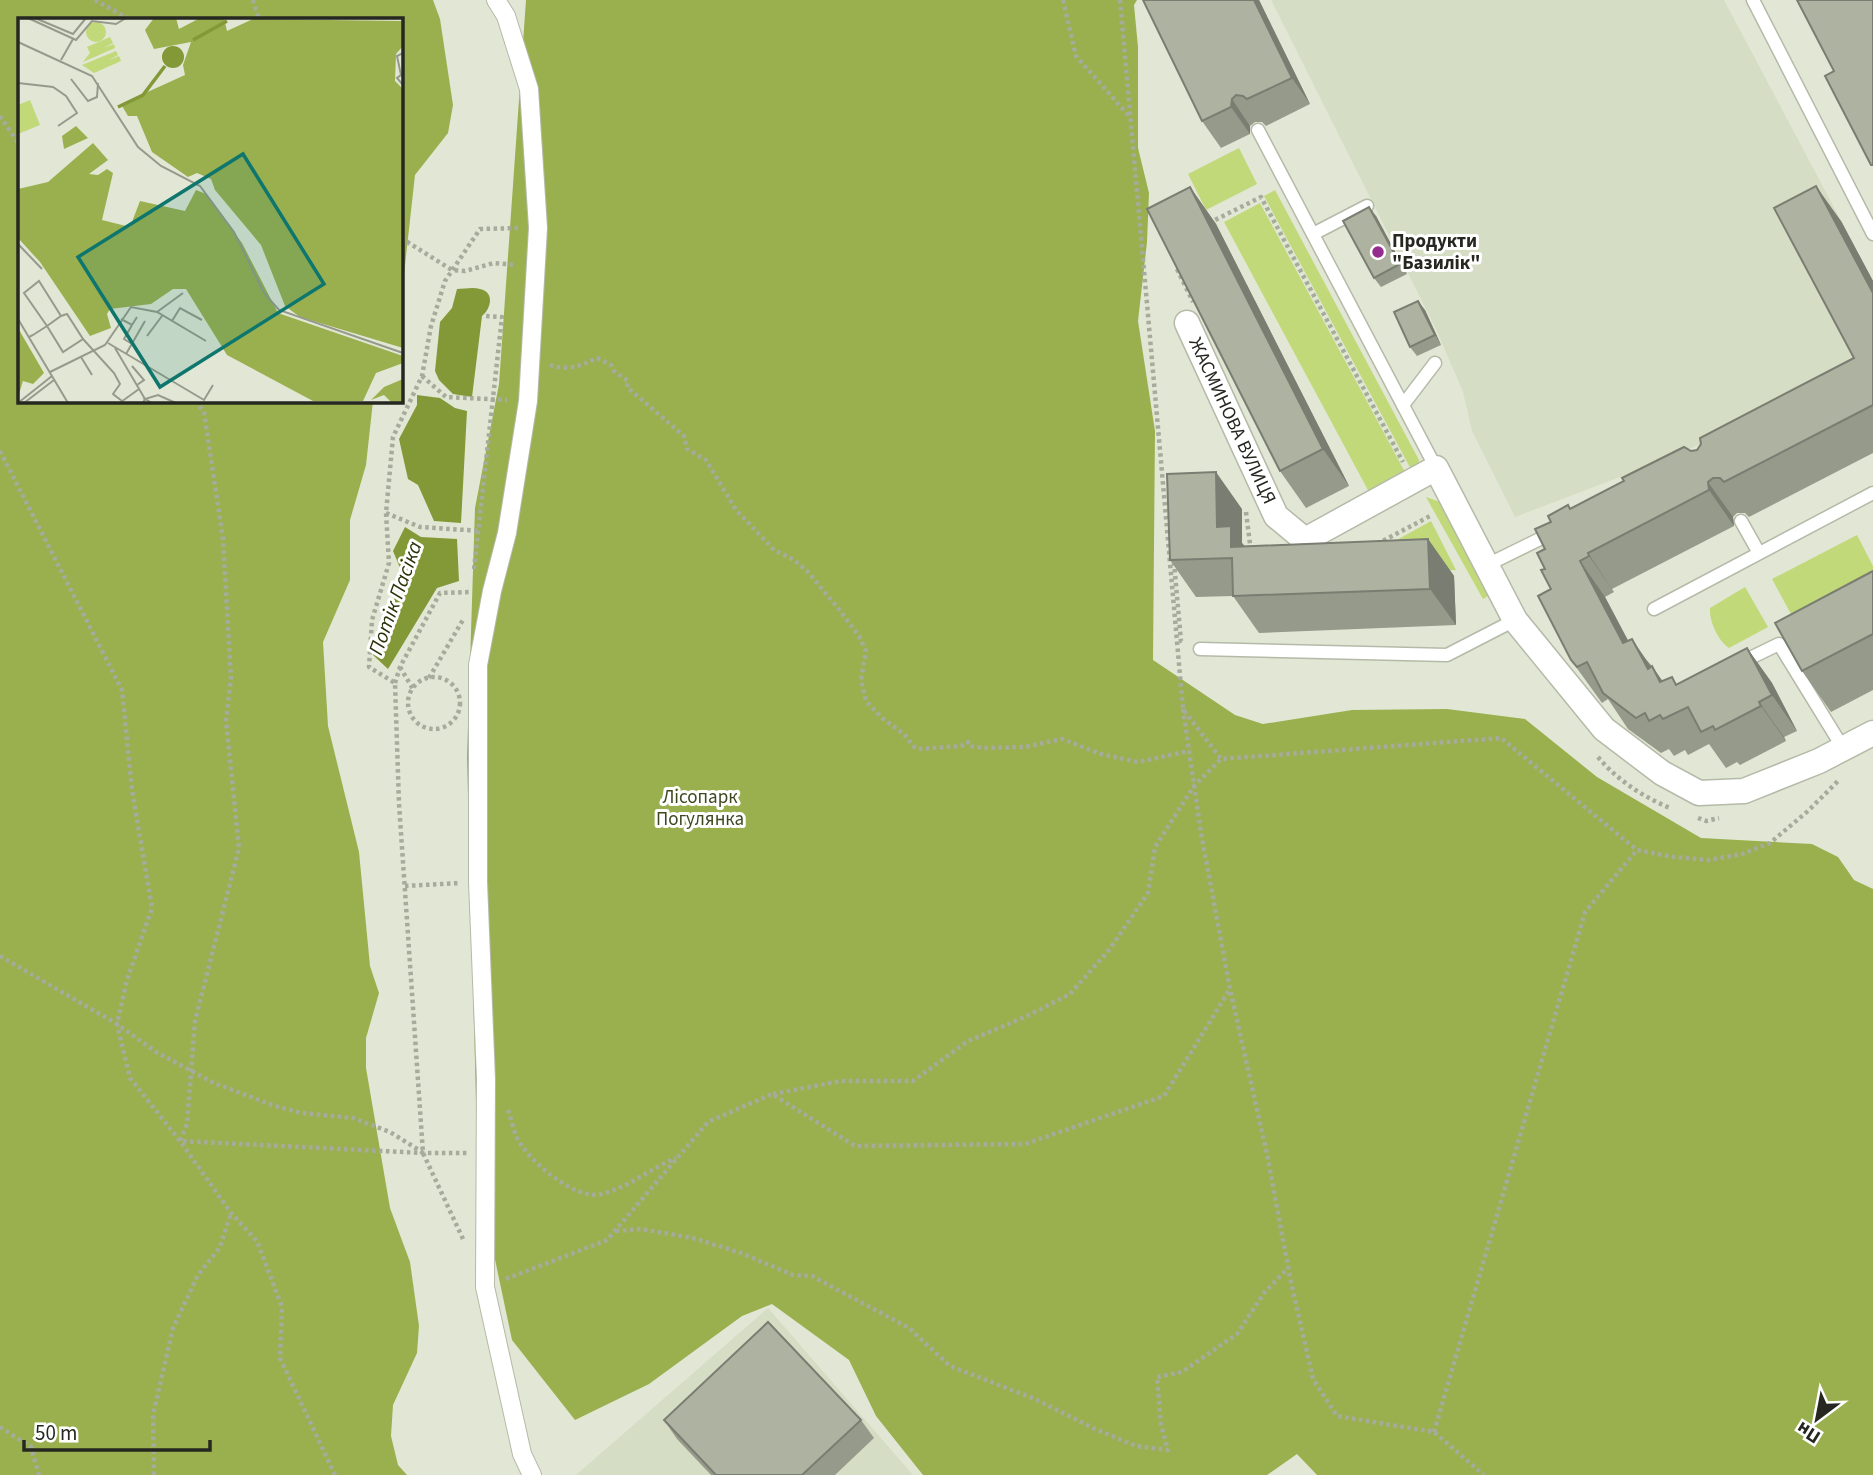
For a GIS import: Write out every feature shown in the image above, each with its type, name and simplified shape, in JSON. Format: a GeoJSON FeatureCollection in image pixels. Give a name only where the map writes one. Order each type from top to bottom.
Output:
{"type":"FeatureCollection","features":[{"type":"Feature","properties":{"kind":"street"},"geometry":{"type":"LineString","coordinates":[[496,0],[506,16],[529,89],[538,228],[528,401],[508,533],[492,591],[478,665],[478,882],[486,1079],[485,1287],[522,1454],[532,1475]]}},
{"type":"Feature","properties":{"kind":"street","name":"ЖАСМИНОВА ВУЛИЦЯ"},"geometry":{"type":"LineString","coordinates":[[1191,315],[1276,516],[1305,540],[1436,468]]}},
{"type":"Feature","properties":{"kind":"street"},"geometry":{"type":"LineString","coordinates":[[1436,468],[1515,620],[1604,729],[1662,773],[1699,793],[1744,791],[1819,761],[1873,733]]}},
{"type":"Feature","properties":{"kind":"lane"},"geometry":{"type":"LineString","coordinates":[[1753,0],[1873,234]]}},
{"type":"Feature","properties":{"kind":"lane"},"geometry":{"type":"LineString","coordinates":[[1258,130],[1436,468]]}},
{"type":"Feature","properties":{"kind":"lane"},"geometry":{"type":"LineString","coordinates":[[1313,234],[1367,206]]}},
{"type":"Feature","properties":{"kind":"lane"},"geometry":{"type":"LineString","coordinates":[[1403,405],[1435,363]]}},
{"type":"Feature","properties":{"kind":"lane"},"geometry":{"type":"LineString","coordinates":[[1654,609],[1873,492]]}},
{"type":"Feature","properties":{"kind":"lane"},"geometry":{"type":"LineString","coordinates":[[1741,522],[1759,553]]}},
{"type":"Feature","properties":{"kind":"lane"},"geometry":{"type":"LineString","coordinates":[[1487,565],[1559,529]]}},
{"type":"Feature","properties":{"kind":"lane"},"geometry":{"type":"LineString","coordinates":[[1200,649],[1447,655],[1515,620]]}},
{"type":"Feature","properties":{"kind":"lane"},"geometry":{"type":"LineString","coordinates":[[1721,673],[1783,642],[1843,748]]}},
{"type":"Feature","properties":{"kind":"path"},"geometry":{"type":"LineString","coordinates":[[94,0],[127,18]]}},
{"type":"Feature","properties":{"kind":"path"},"geometry":{"type":"LineString","coordinates":[[253,0],[258,18]]}},
{"type":"Feature","properties":{"kind":"path"},"geometry":{"type":"LineString","coordinates":[[1063,0],[1076,56],[1130,118]]}},
{"type":"Feature","properties":{"kind":"path"},"geometry":{"type":"LineString","coordinates":[[1120,0],[1189,751],[1230,989],[1313,1379],[1337,1416],[1434,1432],[1484,1475]]}},
{"type":"Feature","properties":{"kind":"path"},"geometry":{"type":"LineString","coordinates":[[0,116],[18,143]]}},
{"type":"Feature","properties":{"kind":"path"},"geometry":{"type":"LineString","coordinates":[[1201,227],[1261,197],[1438,526]]}},
{"type":"Feature","properties":{"kind":"path"},"geometry":{"type":"LineString","coordinates":[[395,683],[369,667],[372,620],[389,563],[386,513],[393,438],[422,376],[431,326],[445,281],[480,229],[538,228]]}},
{"type":"Feature","properties":{"kind":"path"},"geometry":{"type":"LineString","coordinates":[[402,239],[452,270],[465,271],[494,263],[536,267]]}},
{"type":"Feature","properties":{"kind":"path"},"geometry":{"type":"LineString","coordinates":[[1171,257],[1191,315]]}},
{"type":"Feature","properties":{"kind":"path"},"geometry":{"type":"LineString","coordinates":[[468,603],[479,531],[502,317],[485,316]]}},
{"type":"Feature","properties":{"kind":"path"},"geometry":{"type":"LineString","coordinates":[[530,358],[560,368],[578,367],[597,358],[611,365],[614,371],[628,381],[627,387],[684,436],[687,449],[706,460],[736,509],[774,550],[794,560],[807,571],[859,636],[866,652],[861,680],[866,701],[918,749],[961,746],[968,742],[969,746],[984,748],[1025,747],[1062,739],[1101,754],[1138,762],[1189,751]]}},
{"type":"Feature","properties":{"kind":"path"},"geometry":{"type":"LineString","coordinates":[[422,376],[446,397],[528,401]]}},
{"type":"Feature","properties":{"kind":"path"},"geometry":{"type":"LineString","coordinates":[[180,1141],[187,1124],[195,1021],[239,848],[226,721],[231,678],[223,539],[204,412],[196,402]]}},
{"type":"Feature","properties":{"kind":"path"},"geometry":{"type":"LineString","coordinates":[[0,450],[122,690],[132,790],[152,908],[127,980],[117,1024],[130,1079],[180,1141],[231,1213],[257,1241],[282,1307],[280,1357],[335,1475]]}},
{"type":"Feature","properties":{"kind":"path"},"geometry":{"type":"LineString","coordinates":[[1163,484],[1169,505],[1181,641],[1200,649]]}},
{"type":"Feature","properties":{"kind":"path"},"geometry":{"type":"LineString","coordinates":[[386,513],[420,527],[508,533]]}},
{"type":"Feature","properties":{"kind":"path"},"geometry":{"type":"LineString","coordinates":[[468,1250],[422,1153],[395,683],[400,667],[440,593],[492,591]]}},
{"type":"Feature","properties":{"kind":"path"},"geometry":{"type":"LineString","coordinates":[[429,678],[467,614]]}},
{"type":"Feature","properties":{"kind":"path"},"geometry":{"type":"LineString","coordinates":[[400,667],[413,688]]}},
{"type":"Feature","properties":{"kind":"path"},"geometry":{"type":"LineString","coordinates":[[429,678],[441,678],[452,684],[459,694],[457,718],[449,725],[437,729],[421,726],[412,718],[409,698],[413,688],[429,678]]}},
{"type":"Feature","properties":{"kind":"path"},"geometry":{"type":"LineString","coordinates":[[1184,709],[1221,760]]}},
{"type":"Feature","properties":{"kind":"path"},"geometry":{"type":"LineString","coordinates":[[485,1287],[607,1240],[708,1122],[772,1094],[841,1081],[913,1081],[968,1041],[1070,994],[1110,950],[1148,893],[1155,847],[1194,786],[1221,760],[1501,738],[1637,850],[1674,858],[1710,860],[1742,854],[1770,843],[1808,811],[1845,774]]}},
{"type":"Feature","properties":{"kind":"path"},"geometry":{"type":"LineString","coordinates":[[1434,1432],[1585,912],[1637,850]]}},
{"type":"Feature","properties":{"kind":"path"},"geometry":{"type":"LineString","coordinates":[[405,886],[478,882]]}},
{"type":"Feature","properties":{"kind":"path"},"geometry":{"type":"LineString","coordinates":[[0,956],[190,1070],[275,1106],[302,1113],[353,1118],[390,1132],[422,1153]]}},
{"type":"Feature","properties":{"kind":"path"},"geometry":{"type":"LineString","coordinates":[[772,1094],[855,1146],[1025,1144],[1164,1096],[1230,989]]}},
{"type":"Feature","properties":{"kind":"path"},"geometry":{"type":"LineString","coordinates":[[507,1105],[516,1135],[526,1151],[543,1168],[584,1194],[600,1194],[677,1158]]}},
{"type":"Feature","properties":{"kind":"path"},"geometry":{"type":"LineString","coordinates":[[180,1141],[422,1153],[485,1153]]}},
{"type":"Feature","properties":{"kind":"path"},"geometry":{"type":"LineString","coordinates":[[153,1475],[153,1415],[173,1328],[198,1275],[220,1247],[231,1213]]}},
{"type":"Feature","properties":{"kind":"path"},"geometry":{"type":"LineString","coordinates":[[615,1231],[641,1229],[693,1238],[741,1253],[793,1275],[812,1276],[909,1328],[950,1366],[1035,1399],[1136,1446],[1168,1450],[1161,1425],[1157,1377],[1182,1372],[1237,1334],[1265,1293],[1289,1267]]}},
{"type":"Feature","properties":{"kind":"path"},"geometry":{"type":"LineString","coordinates":[[0,1427],[31,1447],[39,1475]]}},
{"type":"Feature","properties":{"kind":"shaded area"},"geometry":{"type":"Polygon","coordinates":[[[1271,0],[1724,0],[1873,281],[1873,435],[1825,386],[1670,458],[1515,517],[1472,431],[1463,392],[1436,329],[1271,0]]]}},
{"type":"Feature","properties":{"kind":"shaded area"},"geometry":{"type":"Polygon","coordinates":[[[1239,148],[1257,184],[1206,210],[1188,174],[1239,148]]]}},
{"type":"Feature","properties":{"kind":"shaded area"},"geometry":{"type":"Polygon","coordinates":[[[1275,190],[1419,460],[1418,468],[1413,473],[1264,196],[1275,190]]]}},
{"type":"Feature","properties":{"kind":"shaded area"},"geometry":{"type":"Polygon","coordinates":[[[1260,203],[1405,472],[1369,492],[1224,222],[1260,203]]]}},
{"type":"Feature","properties":{"kind":"shaded area"},"geometry":{"type":"Polygon","coordinates":[[[1426,497],[1443,503],[1491,594],[1483,599],[1426,497]]]}},
{"type":"Feature","properties":{"kind":"shaded area"},"geometry":{"type":"Polygon","coordinates":[[[1431,521],[1456,570],[1278,577],[1357,562],[1431,521]]]}},
{"type":"Feature","properties":{"kind":"shaded area"},"geometry":{"type":"Polygon","coordinates":[[[1857,535],[1873,566],[1873,573],[1792,616],[1772,579],[1857,535]]]}},
{"type":"Feature","properties":{"kind":"shaded area"},"geometry":{"type":"Polygon","coordinates":[[[1745,587],[1768,627],[1729,648],[1715,630],[1710,608],[1745,587]]]}},
{"type":"Feature","properties":{"kind":"shaded area"},"geometry":{"type":"Polygon","coordinates":[[[768,1308],[913,1475],[576,1475],[768,1308]]]}},
{"type":"Feature","properties":{"kind":"green space"},"geometry":{"type":"Polygon","coordinates":[[[0,0],[433,0],[440,19],[453,105],[448,133],[415,175],[402,292],[402,18],[18,18],[18,402],[373,402],[366,465],[350,520],[350,580],[323,642],[328,726],[359,852],[370,966],[379,993],[366,1038],[366,1068],[390,1208],[410,1262],[419,1326],[417,1353],[393,1405],[391,1436],[398,1465],[407,1475],[0,1475],[0,0]]]}},
{"type":"Feature","properties":{"kind":"green space","name":"Лісопарк Погулянка"},"geometry":{"type":"Polygon","coordinates":[[[526,0],[1137,0],[1134,5],[1138,47],[1138,148],[1149,193],[1147,242],[1138,321],[1155,431],[1153,660],[1235,715],[1263,724],[1352,710],[1447,709],[1525,719],[1597,777],[1701,838],[1812,844],[1838,857],[1854,880],[1873,889],[1873,1475],[1317,1475],[1297,1454],[1267,1475],[923,1475],[876,1416],[849,1360],[772,1304],[742,1316],[649,1384],[575,1420],[512,1340],[489,1231],[476,1102],[467,757],[475,508],[499,384],[526,0]]]}},
{"type":"Feature","properties":{"kind":"water"},"geometry":{"type":"Polygon","coordinates":[[[457,289],[480,289],[490,297],[489,305],[482,316],[472,397],[453,394],[439,380],[435,371],[440,322],[452,308],[457,289]]]}},
{"type":"Feature","properties":{"kind":"water"},"geometry":{"type":"Polygon","coordinates":[[[417,395],[440,398],[455,408],[467,411],[461,523],[434,521],[418,485],[408,479],[399,439],[417,405],[417,395]]]}},
{"type":"Feature","properties":{"kind":"water","name":"Потік Пасіка"},"geometry":{"type":"Polygon","coordinates":[[[405,527],[421,537],[457,539],[459,581],[437,588],[388,669],[373,655],[403,575],[393,551],[405,527]]]}},
{"type":"Feature","properties":{"kind":"building"},"geometry":{"type":"Polygon","coordinates":[[[1143,0],[1254,0],[1292,78],[1247,99],[1236,95],[1232,99],[1231,107],[1202,121],[1143,0]]]}},
{"type":"Feature","properties":{"kind":"building"},"geometry":{"type":"Polygon","coordinates":[[[1797,0],[1873,0],[1873,165],[1825,76],[1834,71],[1797,0]]]}},
{"type":"Feature","properties":{"kind":"building"},"geometry":{"type":"Polygon","coordinates":[[[1816,186],[1873,293],[1873,405],[1724,482],[1720,478],[1713,478],[1708,482],[1709,490],[1588,553],[1589,556],[1580,561],[1623,643],[1632,639],[1648,669],[1652,666],[1660,682],[1672,677],[1676,685],[1747,648],[1772,695],[1759,702],[1761,706],[1715,730],[1713,726],[1701,732],[1688,707],[1663,719],[1660,715],[1649,721],[1645,713],[1636,718],[1603,693],[1587,662],[1577,667],[1571,660],[1538,596],[1551,589],[1541,570],[1545,569],[1537,553],[1545,549],[1535,529],[1551,522],[1548,516],[1568,505],[1570,509],[1624,481],[1622,478],[1684,447],[1691,451],[1697,450],[1701,444],[1700,438],[1854,358],[1774,208],[1816,186]]]}},
{"type":"Feature","properties":{"kind":"building"},"geometry":{"type":"Polygon","coordinates":[[[1190,187],[1323,449],[1280,471],[1147,209],[1190,187]]]}},
{"type":"Feature","properties":{"kind":"building","name":"Продукти \"Базилік\""},"geometry":{"type":"Polygon","coordinates":[[[1369,207],[1400,264],[1374,278],[1343,221],[1369,207]]]}},
{"type":"Feature","properties":{"kind":"building"},"geometry":{"type":"Polygon","coordinates":[[[1418,301],[1435,335],[1410,347],[1394,312],[1418,301]]]}},
{"type":"Feature","properties":{"kind":"building"},"geometry":{"type":"Polygon","coordinates":[[[1216,472],[1217,527],[1231,526],[1231,547],[1428,539],[1430,589],[1233,596],[1232,558],[1170,560],[1167,474],[1216,472]]]}},
{"type":"Feature","properties":{"kind":"building"},"geometry":{"type":"Polygon","coordinates":[[[1873,571],[1873,634],[1802,671],[1775,623],[1873,571]]]}},
{"type":"Feature","properties":{"kind":"building"},"geometry":{"type":"Polygon","coordinates":[[[768,1322],[861,1420],[802,1475],[716,1475],[664,1420],[768,1322]]]}},
{"type":"Feature","properties":{"kind":"place","name":"Продукти \"Базилік\""},"geometry":{"type":"Point","coordinates":[1378,252]}}]}
